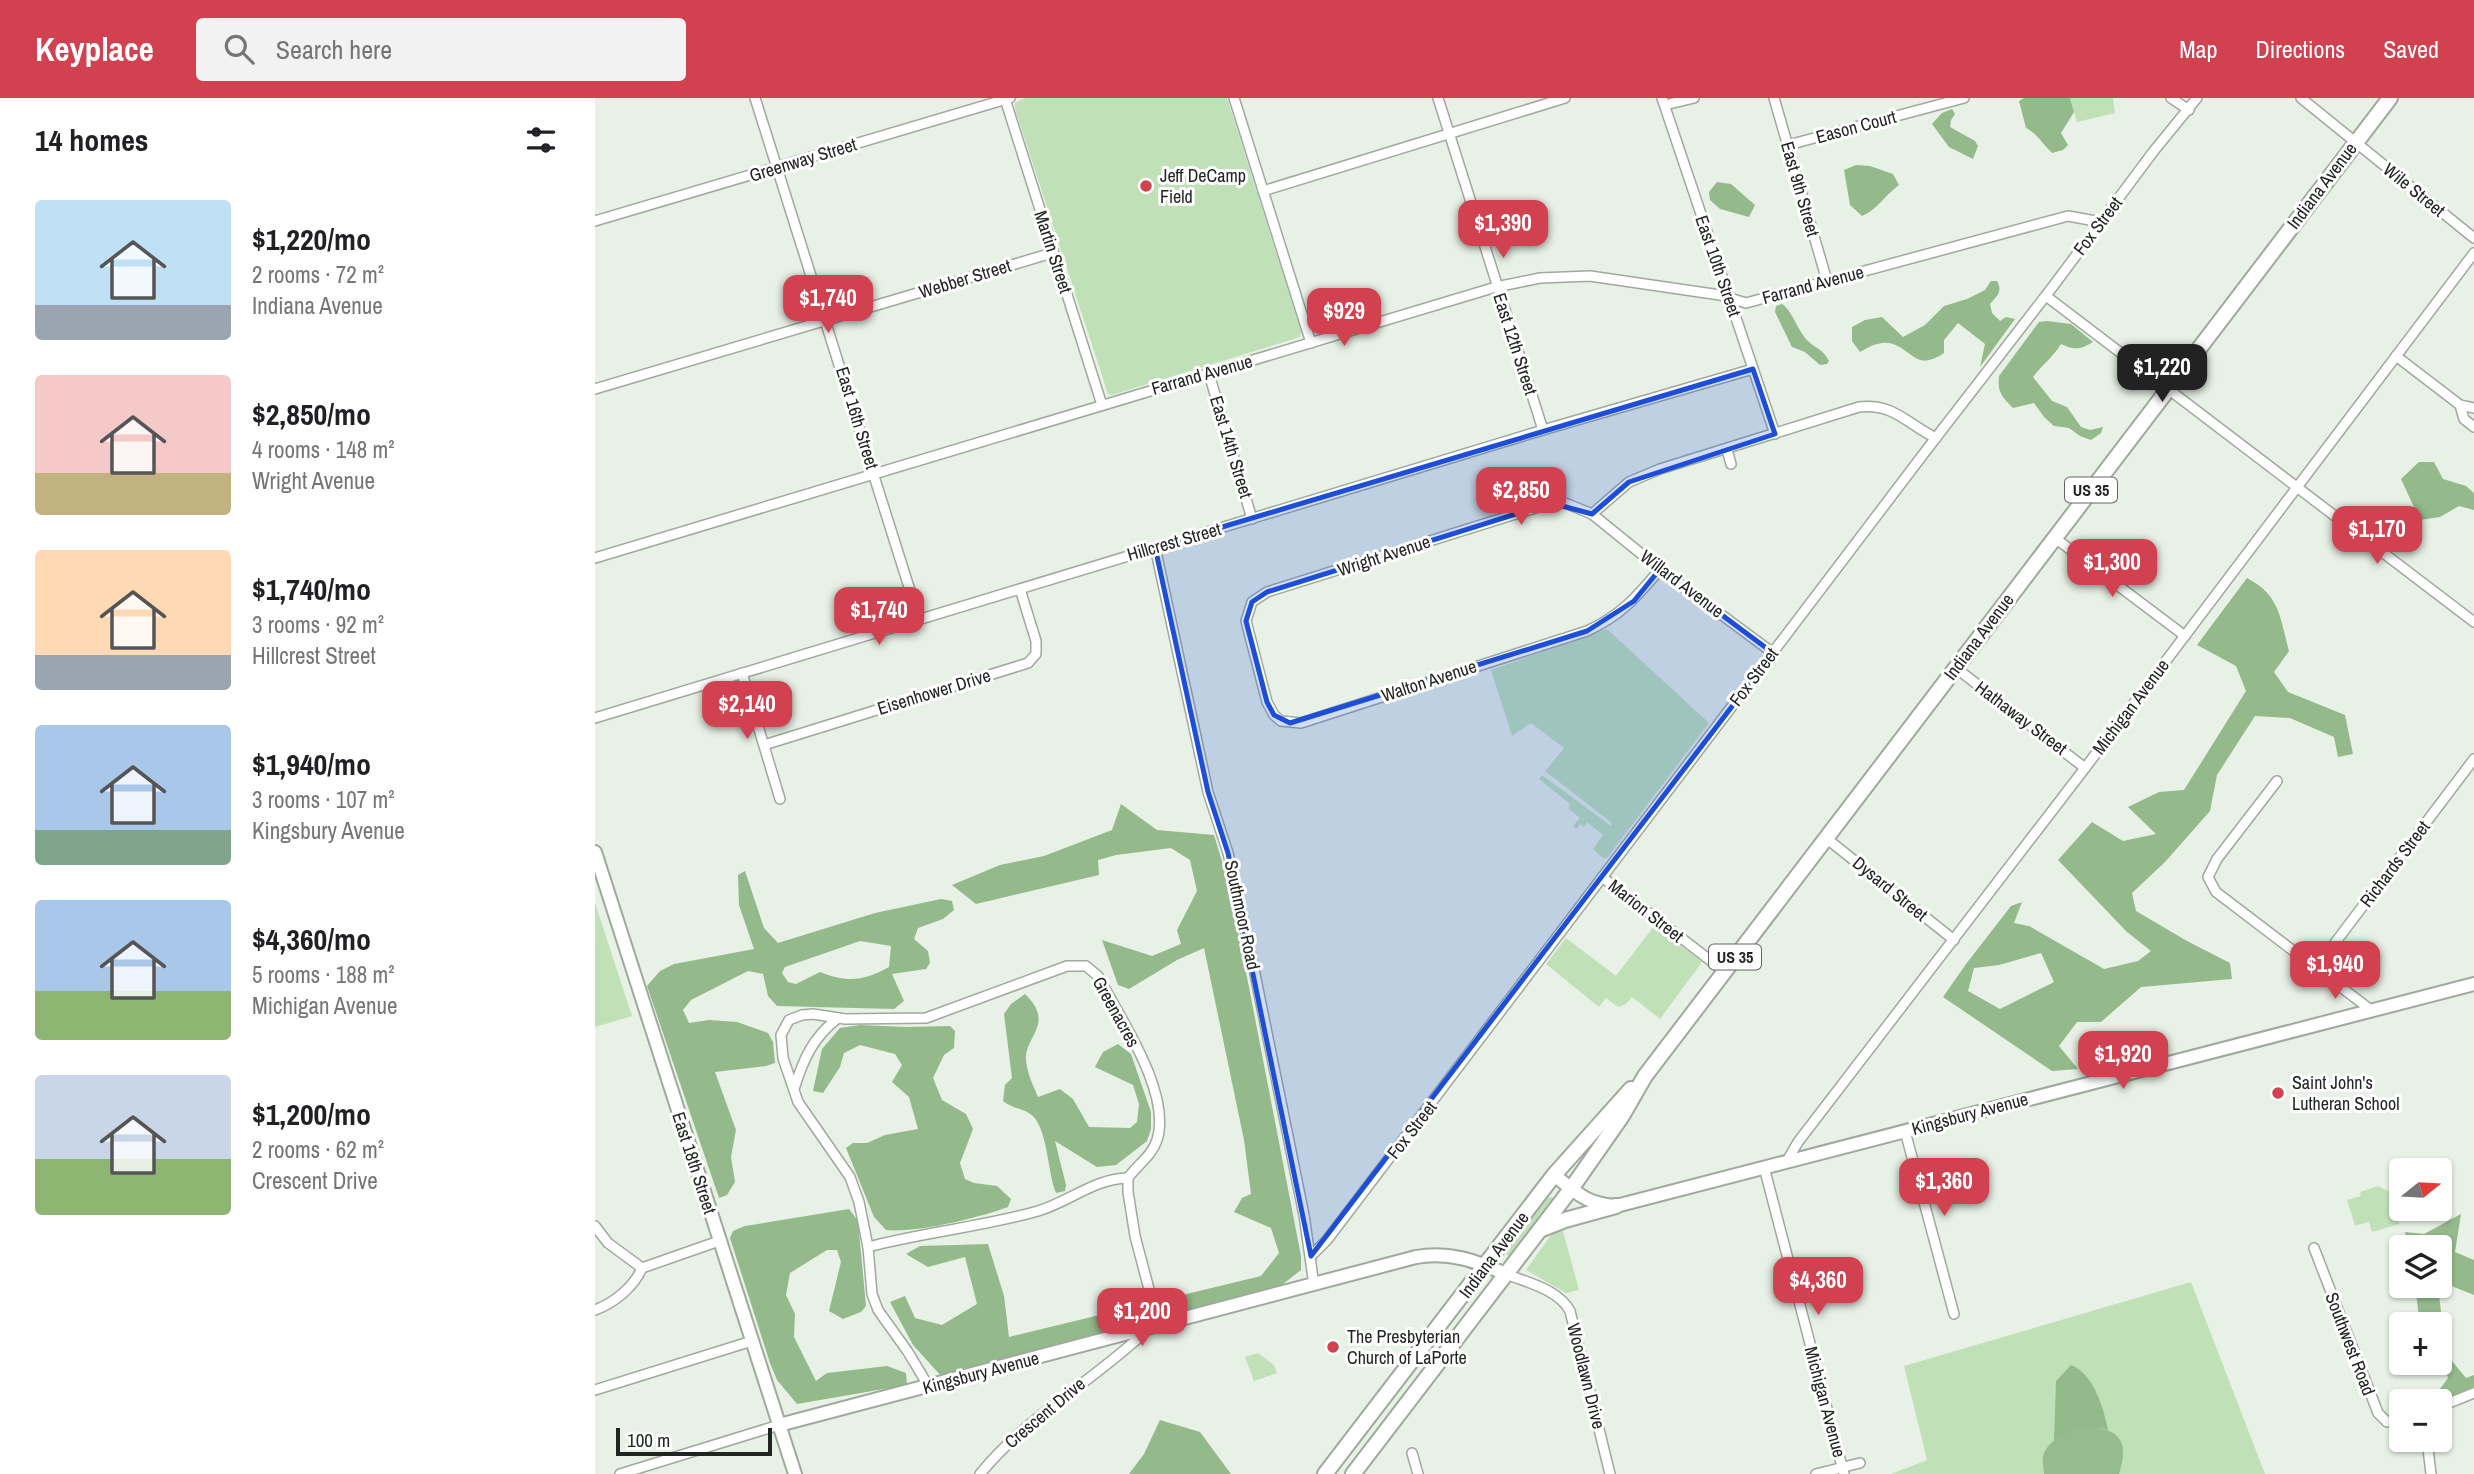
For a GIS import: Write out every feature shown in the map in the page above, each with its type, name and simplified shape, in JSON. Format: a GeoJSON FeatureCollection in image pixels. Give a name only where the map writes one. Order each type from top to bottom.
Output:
{"type":"FeatureCollection","features":[{"type":"Feature","properties":{"kind":"main road","name":"Indiana Avenue"},"geometry":{"type":"LineString","coordinates":[[1353,1474],[1571,1189],[1622,1116],[1645,1076],[1724,971],[2389,98]]}},
{"type":"Feature","properties":{"kind":"main road","name":"Indiana Avenue"},"geometry":{"type":"LineString","coordinates":[[1325,1474],[1554,1175],[1613,1107],[1645,1076]]}},
{"type":"Feature","properties":{"kind":"main road"},"geometry":{"type":"LineString","coordinates":[[1540,1230],[1616,1206]]}},
{"type":"Feature","properties":{"kind":"street","name":"East 16th Street"},"geometry":{"type":"LineString","coordinates":[[755,98],[919,619]]}},
{"type":"Feature","properties":{"kind":"street"},"geometry":{"type":"LineString","coordinates":[[1234,98],[1311,343]]}},
{"type":"Feature","properties":{"kind":"street","name":"East 12th Street"},"geometry":{"type":"LineString","coordinates":[[1438,98],[1543,430]]}},
{"type":"Feature","properties":{"kind":"street"},"geometry":{"type":"LineString","coordinates":[[1263,191],[1565,98]]}},
{"type":"Feature","properties":{"kind":"street"},"geometry":{"type":"LineString","coordinates":[[1664,101],[1694,98]]}},
{"type":"Feature","properties":{"kind":"street","name":"East 9th Street"},"geometry":{"type":"LineString","coordinates":[[1774,98],[1827,281]]}},
{"type":"Feature","properties":{"kind":"street","name":"Eason Court"},"geometry":{"type":"LineString","coordinates":[[1788,145],[1964,98]]}},
{"type":"Feature","properties":{"kind":"street"},"geometry":{"type":"LineString","coordinates":[[2171,98],[2189,110]]}},
{"type":"Feature","properties":{"kind":"street","name":"Fox Street"},"geometry":{"type":"LineString","coordinates":[[1311,1256],[1327,1240],[1423,1116],[1935,438],[2197,98]]}},
{"type":"Feature","properties":{"kind":"street"},"geometry":{"type":"LineString","coordinates":[[2301,98],[2356,141]]}},
{"type":"Feature","properties":{"kind":"street","name":"Greenway Street"},"geometry":{"type":"LineString","coordinates":[[595,221],[1007,99]]}},
{"type":"Feature","properties":{"kind":"street","name":"Martin Street"},"geometry":{"type":"LineString","coordinates":[[1007,99],[1052,253],[1102,405]]}},
{"type":"Feature","properties":{"kind":"street","name":"East 10th Street"},"geometry":{"type":"LineString","coordinates":[[1664,101],[1775,434]]}},
{"type":"Feature","properties":{"kind":"street","name":"Wile Street"},"geometry":{"type":"LineString","coordinates":[[2356,141],[2372,157],[2474,238]]}},
{"type":"Feature","properties":{"kind":"street","name":"Farrand Avenue"},"geometry":{"type":"LineString","coordinates":[[595,558],[1496,287],[1540,278],[1590,275],[1745,303],[2068,216],[2101,222]]}},
{"type":"Feature","properties":{"kind":"street","name":"Webber Street"},"geometry":{"type":"LineString","coordinates":[[595,389],[1052,253]]}},
{"type":"Feature","properties":{"kind":"street","name":"Michigan Avenue"},"geometry":{"type":"LineString","coordinates":[[1787,1161],[1798,1142],[2474,253]]}},
{"type":"Feature","properties":{"kind":"street"},"geometry":{"type":"LineString","coordinates":[[2046,296],[2474,622]]}},
{"type":"Feature","properties":{"kind":"street"},"geometry":{"type":"LineString","coordinates":[[2396,356],[2459,405],[2474,408]]}},
{"type":"Feature","properties":{"kind":"street","name":"Hillcrest Street"},"geometry":{"type":"LineString","coordinates":[[595,718],[1543,430],[1753,369]]}},
{"type":"Feature","properties":{"kind":"street","name":"East 14th Street"},"geometry":{"type":"LineString","coordinates":[[1209,374],[1252,519]]}},
{"type":"Feature","properties":{"kind":"street"},"geometry":{"type":"LineString","coordinates":[[2459,405],[2464,419],[2474,427]]}},
{"type":"Feature","properties":{"kind":"street"},"geometry":{"type":"LineString","coordinates":[[1592,514],[1629,482],[1660,469],[1859,407],[1870,406],[1898,413],[1935,438]]}},
{"type":"Feature","properties":{"kind":"street"},"geometry":{"type":"LineString","coordinates":[[1727,450],[1731,464]]}},
{"type":"Feature","properties":{"kind":"street","name":"Wright Avenue"},"geometry":{"type":"LineString","coordinates":[[1246,621],[1252,602],[1267,592],[1520,512],[1551,503],[1565,503],[1592,514]]}},
{"type":"Feature","properties":{"kind":"street","name":"Willard Avenue"},"geometry":{"type":"LineString","coordinates":[[1592,514],[1660,569],[1773,653]]}},
{"type":"Feature","properties":{"kind":"street"},"geometry":{"type":"LineString","coordinates":[[2055,538],[2185,636]]}},
{"type":"Feature","properties":{"kind":"street","name":"Southmoor Road"},"geometry":{"type":"LineString","coordinates":[[1155,547],[1210,801],[1228,853],[1311,1256],[1314,1285]]}},
{"type":"Feature","properties":{"kind":"street","name":"Walton Avenue"},"geometry":{"type":"LineString","coordinates":[[1246,621],[1267,702],[1274,715],[1281,721],[1301,723],[1587,631],[1610,621],[1634,601],[1660,569]]}},
{"type":"Feature","properties":{"kind":"street","name":"Eisenhower Drive"},"geometry":{"type":"LineString","coordinates":[[764,746],[1028,663],[1036,654],[1036,641],[1020,589]]}},
{"type":"Feature","properties":{"kind":"street","name":"Hathaway Street"},"geometry":{"type":"LineString","coordinates":[[1956,668],[2085,768]]}},
{"type":"Feature","properties":{"kind":"street"},"geometry":{"type":"LineString","coordinates":[[742,673],[781,799]]}},
{"type":"Feature","properties":{"kind":"street","name":"Richards Street"},"geometry":{"type":"LineString","coordinates":[[2316,968],[2474,759]]}},
{"type":"Feature","properties":{"kind":"street"},"geometry":{"type":"LineString","coordinates":[[2277,781],[2217,859],[2208,877],[2216,892],[2371,1010]]}},
{"type":"Feature","properties":{"kind":"street","name":"Dysard Street"},"geometry":{"type":"LineString","coordinates":[[1826,838],[1954,940]]}},
{"type":"Feature","properties":{"kind":"street","name":"East 18th Street"},"geometry":{"type":"LineString","coordinates":[[595,852],[795,1474]]}},
{"type":"Feature","properties":{"kind":"street","name":"Marion Street"},"geometry":{"type":"LineString","coordinates":[[1602,877],[1724,971]]}},
{"type":"Feature","properties":{"kind":"street","name":"Greenacres"},"geometry":{"type":"LineString","coordinates":[[929,1387],[878,1310],[872,1294],[864,1217],[850,1177],[798,1102],[781,1045],[781,1035],[789,1020],[813,1014],[838,1018],[926,1018],[1067,965],[1086,966],[1098,976],[1152,1078],[1160,1110],[1158,1139],[1151,1153],[1128,1178]]}},
{"type":"Feature","properties":{"kind":"street","name":"Kingsbury Avenue"},"geometry":{"type":"LineString","coordinates":[[1554,1175],[1585,1200],[1597,1205],[1616,1206],[2474,984]]}},
{"type":"Feature","properties":{"kind":"street"},"geometry":{"type":"LineString","coordinates":[[794,1089],[807,1053],[816,1039],[838,1018]]}},
{"type":"Feature","properties":{"kind":"street"},"geometry":{"type":"LineString","coordinates":[[1905,1131],[1954,1314]]}},
{"type":"Feature","properties":{"kind":"street","name":"Michigan Avenue"},"geometry":{"type":"LineString","coordinates":[[1763,1167],[1843,1470]]}},
{"type":"Feature","properties":{"kind":"street"},"geometry":{"type":"LineString","coordinates":[[868,1247],[901,1238],[1002,1220],[1056,1205],[1109,1179],[1128,1178],[1135,1236],[1153,1328]]}},
{"type":"Feature","properties":{"kind":"street"},"geometry":{"type":"LineString","coordinates":[[595,1226],[608,1243],[642,1268]]}},
{"type":"Feature","properties":{"kind":"street"},"geometry":{"type":"LineString","coordinates":[[642,1268],[719,1241]]}},
{"type":"Feature","properties":{"kind":"street","name":"Southwest Road"},"geometry":{"type":"LineString","coordinates":[[2314,1248],[2378,1413],[2389,1422]]}},
{"type":"Feature","properties":{"kind":"street","name":"Kingsbury Avenue"},"geometry":{"type":"LineString","coordinates":[[619,1474],[779,1426],[1432,1254],[1461,1257],[1506,1274]]}},
{"type":"Feature","properties":{"kind":"street"},"geometry":{"type":"LineString","coordinates":[[595,1310],[607,1306],[627,1290],[638,1279],[642,1268]]}},
{"type":"Feature","properties":{"kind":"street","name":"Woodlawn Drive"},"geometry":{"type":"LineString","coordinates":[[1506,1274],[1557,1296],[1570,1311],[1610,1474]]}},
{"type":"Feature","properties":{"kind":"street","name":"Crescent Drive"},"geometry":{"type":"LineString","coordinates":[[980,1474],[994,1457],[1041,1413],[1153,1328]]}},
{"type":"Feature","properties":{"kind":"street"},"geometry":{"type":"LineString","coordinates":[[595,1390],[752,1341]]}},
{"type":"Feature","properties":{"kind":"street"},"geometry":{"type":"LineString","coordinates":[[2452,1401],[2474,1393]]}},
{"type":"Feature","properties":{"kind":"street"},"geometry":{"type":"LineString","coordinates":[[2428,1452],[2431,1474]]}},
{"type":"Feature","properties":{"kind":"street"},"geometry":{"type":"LineString","coordinates":[[1412,1453],[1418,1474]]}},
{"type":"Feature","properties":{"kind":"street"},"geometry":{"type":"LineString","coordinates":[[1816,1474],[1843,1470],[1860,1463]]}},
{"type":"Feature","properties":{"kind":"highlighted area"},"geometry":{"type":"Polygon","coordinates":[[[1753,369],[1775,434],[1629,482],[1592,514],[1551,503],[1267,592],[1252,602],[1246,621],[1267,702],[1274,715],[1290,723],[1587,631],[1634,601],[1660,569],[1773,653],[1311,1256],[1228,853],[1208,792],[1155,547],[1753,369]]]}},
{"type":"Feature","properties":{"kind":"shaded area"},"geometry":{"type":"Polygon","coordinates":[[[1025,98],[1227,98],[1301,331],[1300,337],[1108,394],[1015,109],[1015,103],[1025,98]]]}},
{"type":"Feature","properties":{"kind":"shaded area"},"geometry":{"type":"Polygon","coordinates":[[[2024,98],[2070,98],[2074,112],[2061,133],[2068,145],[2063,150],[2052,153],[2026,128],[2019,101],[2024,98]]]}},
{"type":"Feature","properties":{"kind":"shaded area"},"geometry":{"type":"Polygon","coordinates":[[[2070,98],[2113,98],[2115,113],[2077,122],[2070,98]]]}},
{"type":"Feature","properties":{"kind":"shaded area"},"geometry":{"type":"Polygon","coordinates":[[[1952,109],[1955,114],[1950,127],[1975,141],[1978,146],[1973,159],[1949,147],[1932,124],[1942,113],[1952,109]]]}},
{"type":"Feature","properties":{"kind":"shaded area"},"geometry":{"type":"Polygon","coordinates":[[[1856,165],[1870,166],[1893,174],[1899,185],[1862,216],[1850,205],[1844,170],[1856,165]]]}},
{"type":"Feature","properties":{"kind":"shaded area"},"geometry":{"type":"Polygon","coordinates":[[[1717,182],[1731,184],[1755,205],[1749,217],[1720,209],[1710,200],[1709,192],[1717,182]]]}},
{"type":"Feature","properties":{"kind":"shaded area"},"geometry":{"type":"Polygon","coordinates":[[[1991,281],[1997,281],[1999,288],[1990,304],[1992,313],[2000,321],[2006,317],[2015,319],[1980,367],[1985,344],[1958,323],[1944,340],[1944,353],[1928,360],[1916,358],[1889,343],[1875,345],[1860,352],[1852,341],[1852,327],[1865,320],[1882,317],[1903,337],[1925,325],[1944,306],[1985,290],[1991,281]]]}},
{"type":"Feature","properties":{"kind":"shaded area"},"geometry":{"type":"Polygon","coordinates":[[[1782,304],[1805,338],[1824,354],[1829,361],[1827,364],[1820,365],[1805,352],[1792,347],[1775,312],[1776,306],[1782,304]]]}},
{"type":"Feature","properties":{"kind":"shaded area"},"geometry":{"type":"Polygon","coordinates":[[[2039,322],[2071,324],[2093,342],[2077,348],[2061,344],[2033,377],[2052,401],[2067,407],[2081,427],[2090,430],[2103,427],[2101,433],[2091,440],[2069,428],[2054,426],[2034,403],[2013,408],[2000,390],[1999,376],[2039,322]]]}},
{"type":"Feature","properties":{"kind":"shaded area"},"geometry":{"type":"Polygon","coordinates":[[[2419,462],[2434,462],[2443,479],[2466,486],[2474,493],[2474,510],[2459,506],[2440,517],[2420,520],[2401,479],[2419,462]]]}},
{"type":"Feature","properties":{"kind":"shaded area"},"geometry":{"type":"Polygon","coordinates":[[[2247,578],[2258,585],[2277,608],[2289,651],[2274,672],[2288,692],[2345,715],[2353,754],[2338,757],[2334,737],[2290,718],[2255,716],[2217,775],[2210,811],[2165,862],[2132,893],[2136,911],[2230,963],[2232,979],[2141,987],[2101,1022],[2077,1022],[2059,1046],[2078,1069],[2052,1071],[1943,997],[2011,906],[2022,902],[2014,923],[2029,926],[2104,969],[2138,961],[2151,951],[2127,932],[2058,860],[2092,822],[2123,841],[2156,834],[2128,807],[2159,792],[2184,790],[2246,691],[2236,666],[2197,645],[2247,578]],[[2041,953],[1999,965],[1974,968],[1968,991],[2000,1009],[2054,982],[2041,953]]]}},
{"type":"Feature","properties":{"kind":"shaded area"},"geometry":{"type":"Polygon","coordinates":[[[1607,629],[1709,723],[1607,858],[1603,858],[1593,849],[1603,835],[1587,822],[1584,827],[1580,824],[1577,829],[1573,826],[1580,818],[1568,808],[1570,804],[1539,779],[1542,775],[1611,826],[1612,823],[1545,771],[1564,748],[1531,723],[1512,736],[1491,670],[1607,629]]]}},
{"type":"Feature","properties":{"kind":"shaded area"},"geometry":{"type":"Polygon","coordinates":[[[1121,804],[1157,830],[1214,835],[1229,884],[1301,1256],[1301,1270],[1278,1288],[943,1378],[913,1345],[890,1302],[905,1296],[915,1318],[942,1325],[977,1304],[965,1257],[928,1267],[906,1254],[920,1246],[988,1244],[1004,1296],[1009,1337],[1261,1276],[1279,1253],[1271,1228],[1234,1212],[1242,1198],[1251,1194],[1244,1140],[1204,948],[1177,960],[1129,989],[1118,985],[1102,940],[1152,956],[1181,944],[1177,930],[1197,891],[1190,860],[1171,848],[1116,855],[1098,860],[1099,875],[976,904],[952,885],[1000,865],[1044,856],[1112,830],[1121,804]]]}},
{"type":"Feature","properties":{"kind":"shaded area"},"geometry":{"type":"Polygon","coordinates":[[[745,871],[764,928],[778,943],[875,913],[941,899],[952,901],[954,910],[943,919],[918,928],[914,939],[928,951],[930,963],[926,969],[892,974],[904,1001],[894,1009],[777,1006],[768,996],[763,974],[748,971],[691,1000],[683,1010],[689,1023],[709,1020],[737,1022],[768,1033],[773,1042],[775,1063],[715,1072],[736,1130],[731,1157],[735,1182],[727,1195],[719,1198],[647,986],[660,971],[674,964],[754,949],[739,905],[738,875],[745,871]],[[860,941],[785,967],[782,973],[788,982],[796,984],[820,972],[839,978],[863,978],[889,967],[891,946],[860,941]]]}},
{"type":"Feature","properties":{"kind":"shaded area"},"geometry":{"type":"Polygon","coordinates":[[[595,903],[632,1016],[595,1027],[595,903]]]}},
{"type":"Feature","properties":{"kind":"shaded area"},"geometry":{"type":"Polygon","coordinates":[[[1654,926],[1702,962],[1660,1019],[1632,997],[1626,1004],[1618,1007],[1606,998],[1599,1007],[1546,964],[1566,938],[1616,976],[1654,926]]]}},
{"type":"Feature","properties":{"kind":"shaded area"},"geometry":{"type":"Polygon","coordinates":[[[1025,994],[1038,1014],[1026,1060],[1038,1097],[1060,1089],[1073,1099],[1089,1127],[1130,1128],[1137,1122],[1139,1104],[1133,1085],[1095,1067],[1103,1052],[1118,1044],[1131,1054],[1151,1112],[1151,1129],[1147,1141],[1116,1165],[1097,1167],[1055,1141],[1066,1185],[1065,1191],[1056,1193],[1040,1127],[1029,1113],[1003,1101],[1005,1085],[1012,1078],[1004,1014],[1011,1004],[1025,994]]]}},
{"type":"Feature","properties":{"kind":"shaded area"},"geometry":{"type":"Polygon","coordinates":[[[860,1025],[950,1026],[955,1031],[954,1048],[944,1055],[933,1078],[942,1100],[966,1114],[973,1129],[960,1163],[965,1179],[997,1186],[1011,1199],[1008,1207],[964,1220],[914,1229],[886,1230],[874,1217],[846,1148],[853,1143],[867,1143],[885,1135],[918,1129],[909,1097],[892,1082],[902,1065],[895,1054],[860,1045],[844,1053],[840,1067],[823,1093],[813,1091],[822,1049],[840,1028],[860,1025]]]}},
{"type":"Feature","properties":{"kind":"shaded area"},"geometry":{"type":"Polygon","coordinates":[[[2378,1186],[2389,1192],[2389,1222],[2399,1224],[2372,1232],[2369,1222],[2355,1226],[2347,1200],[2361,1196],[2360,1192],[2378,1186]]]}},
{"type":"Feature","properties":{"kind":"shaded area"},"geometry":{"type":"Polygon","coordinates":[[[1552,1197],[1553,1201],[1511,1258],[1504,1252],[1544,1199],[1552,1197]]]}},
{"type":"Feature","properties":{"kind":"shaded area"},"geometry":{"type":"Polygon","coordinates":[[[849,1209],[858,1221],[866,1306],[861,1312],[843,1319],[829,1311],[841,1262],[837,1250],[827,1250],[790,1273],[786,1295],[795,1314],[794,1337],[816,1381],[827,1373],[887,1366],[906,1373],[907,1385],[797,1404],[777,1380],[770,1363],[730,1238],[733,1231],[745,1226],[849,1209]]]}},
{"type":"Feature","properties":{"kind":"shaded area"},"geometry":{"type":"Polygon","coordinates":[[[2461,1214],[2455,1252],[2474,1260],[2474,1295],[2452,1286],[2452,1235],[2406,1235],[2405,1232],[2424,1234],[2446,1222],[2452,1222],[2452,1219],[2461,1214]]]}},
{"type":"Feature","properties":{"kind":"shaded area"},"geometry":{"type":"Polygon","coordinates":[[[1562,1228],[1579,1290],[1566,1293],[1526,1270],[1551,1235],[1562,1228]]]}},
{"type":"Feature","properties":{"kind":"shaded area"},"geometry":{"type":"Polygon","coordinates":[[[2191,1282],[2265,1474],[1891,1474],[1927,1460],[1904,1366],[2191,1282]]]}},
{"type":"Feature","properties":{"kind":"shaded area"},"geometry":{"type":"Polygon","coordinates":[[[2417,1298],[2439,1298],[2441,1312],[2418,1312],[2417,1298]]]}},
{"type":"Feature","properties":{"kind":"shaded area"},"geometry":{"type":"Polygon","coordinates":[[[1258,1353],[1274,1365],[1277,1373],[1254,1381],[1245,1357],[1258,1353]]]}},
{"type":"Feature","properties":{"kind":"shaded area"},"geometry":{"type":"Polygon","coordinates":[[[2452,1361],[2466,1378],[2474,1375],[2474,1387],[2452,1396],[2452,1389],[2440,1389],[2448,1378],[2447,1375],[2452,1375],[2452,1361]]]}},
{"type":"Feature","properties":{"kind":"shaded area"},"geometry":{"type":"Polygon","coordinates":[[[2071,1365],[2092,1384],[2101,1403],[2108,1430],[2080,1429],[2054,1442],[2056,1381],[2071,1365]]]}},
{"type":"Feature","properties":{"kind":"shaded area"},"geometry":{"type":"Polygon","coordinates":[[[1160,1420],[1200,1432],[1231,1474],[1129,1474],[1144,1454],[1160,1420]]]}},
{"type":"Feature","properties":{"kind":"shaded area"},"geometry":{"type":"Polygon","coordinates":[[[2088,1427],[2109,1431],[2120,1440],[2123,1454],[2119,1474],[2044,1474],[2043,1457],[2049,1445],[2061,1436],[2088,1427]]]}},
{"type":"Feature","properties":{"kind":"place","name":"Jeff DeCamp Field"},"geometry":{"type":"Point","coordinates":[1146,186]}},
{"type":"Feature","properties":{"kind":"place","name":"Saint John's Lutheran School"},"geometry":{"type":"Point","coordinates":[2278,1093]}},
{"type":"Feature","properties":{"kind":"place","name":"The Presbyterian Church of LaPorte"},"geometry":{"type":"Point","coordinates":[1333,1347]}}]}
